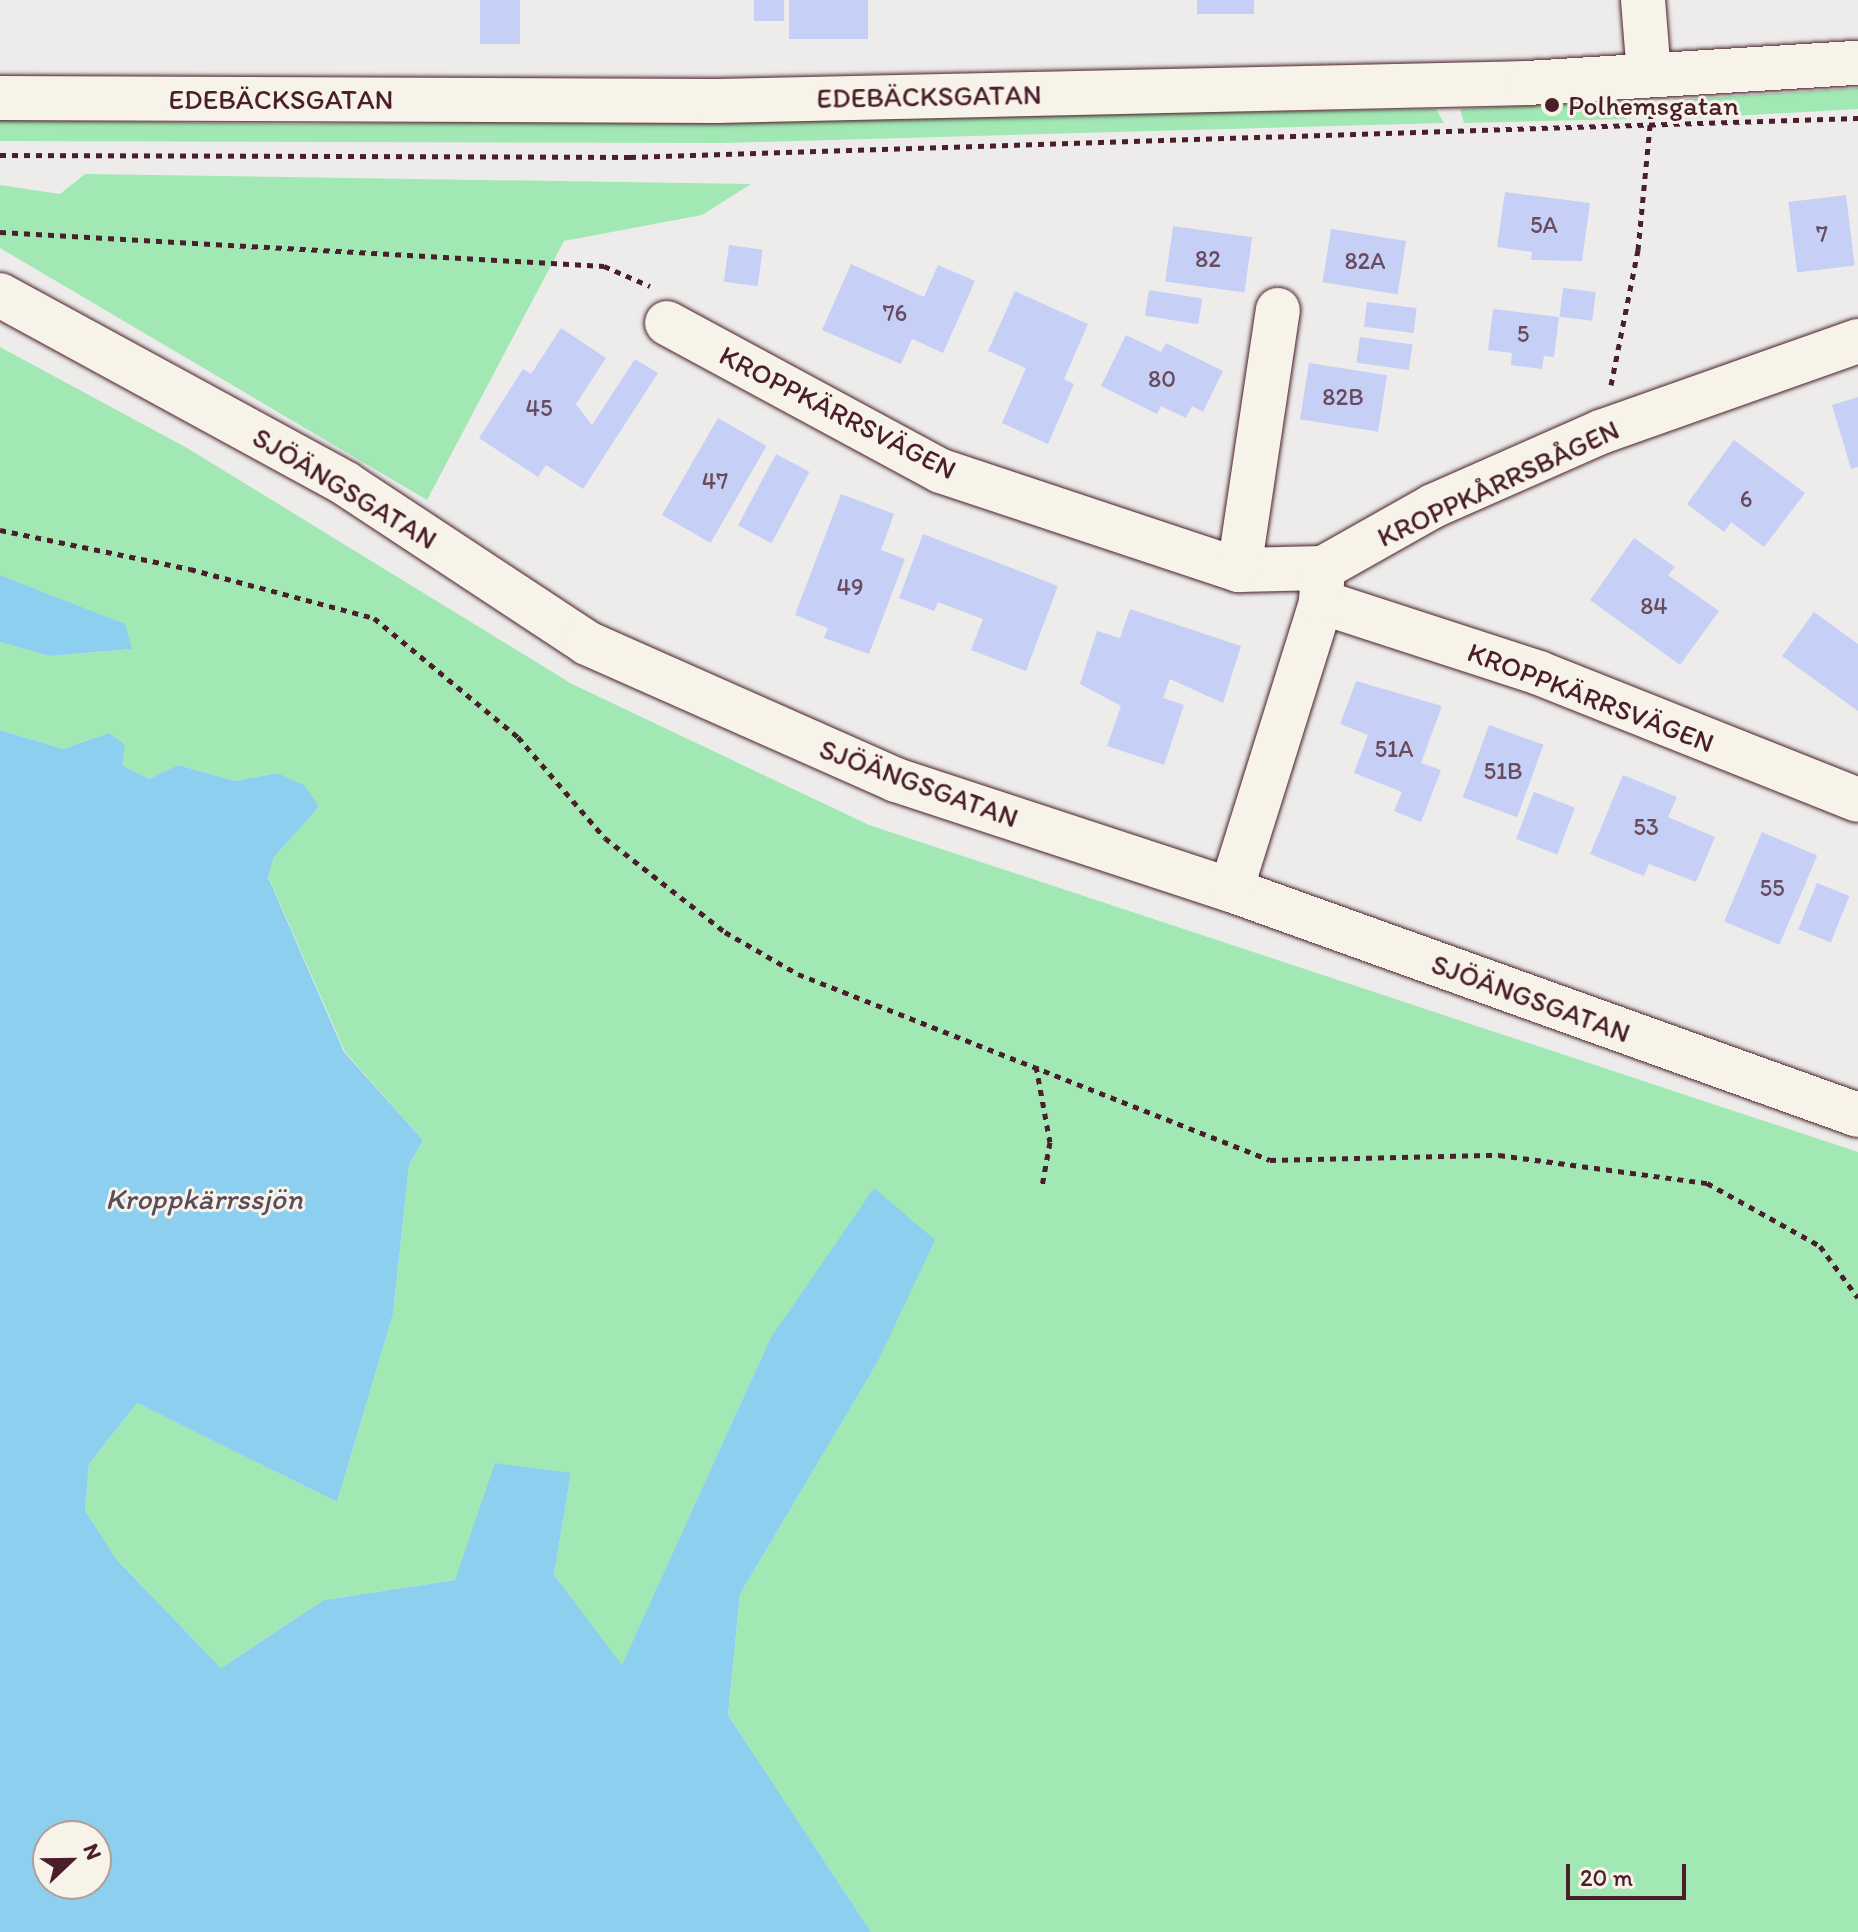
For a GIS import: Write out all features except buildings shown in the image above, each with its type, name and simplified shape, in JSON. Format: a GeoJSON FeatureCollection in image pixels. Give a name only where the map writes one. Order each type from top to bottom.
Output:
{"type":"FeatureCollection","features":[{"type":"Feature","properties":{"kind":"street"},"geometry":{"type":"LineString","coordinates":[[1643,0],[1649,74]]}},
{"type":"Feature","properties":{"kind":"street","name":"EDEBÄCKSGATAN"},"geometry":{"type":"LineString","coordinates":[[0,98],[718,101],[1527,83],[1858,63]]}},
{"type":"Feature","properties":{"kind":"street","name":"SJÖÄNGSGATAN"},"geometry":{"type":"LineString","coordinates":[[0,295],[346,484],[587,643],[896,780],[1231,890],[1858,1115]]}},
{"type":"Feature","properties":{"kind":"street"},"geometry":{"type":"LineString","coordinates":[[1239,570],[1278,310]]}},
{"type":"Feature","properties":{"kind":"street","name":"KROPPKÄRRSVÄGEN"},"geometry":{"type":"LineString","coordinates":[[667,323],[941,471],[1239,570],[1322,585],[1858,800]]}},
{"type":"Feature","properties":{"kind":"street","name":"KROPPKÅRRSBÅGEN"},"geometry":{"type":"LineString","coordinates":[[1322,585],[1433,506],[1601,432],[1858,341]]}},
{"type":"Feature","properties":{"kind":"street"},"geometry":{"type":"LineString","coordinates":[[1231,890],[1322,585]]}},
{"type":"Feature","properties":{"kind":"path"},"geometry":{"type":"LineString","coordinates":[[1601,432],[1638,250],[1652,126],[1649,74]]}},
{"type":"Feature","properties":{"kind":"path"},"geometry":{"type":"LineString","coordinates":[[0,155],[630,157],[1858,118]]}},
{"type":"Feature","properties":{"kind":"path"},"geometry":{"type":"LineString","coordinates":[[0,232],[604,266],[672,296],[667,323]]}},
{"type":"Feature","properties":{"kind":"path"},"geometry":{"type":"LineString","coordinates":[[0,530],[190,569],[374,618],[518,737],[605,838],[725,932],[798,974],[1036,1065],[1270,1160],[1499,1155],[1707,1183],[1820,1246],[1858,1298]]}},
{"type":"Feature","properties":{"kind":"path"},"geometry":{"type":"LineString","coordinates":[[1036,1065],[1045,1098],[1050,1142],[1042,1186]]}},
{"type":"Feature","properties":{"kind":"green space"},"geometry":{"type":"Polygon","coordinates":[[[1858,88],[1858,109],[1677,119],[1663,110],[1673,100],[1858,88]]]}},
{"type":"Feature","properties":{"kind":"green space"},"geometry":{"type":"Polygon","coordinates":[[[1624,101],[1627,119],[1464,123],[1460,109],[1624,101]]]}},
{"type":"Feature","properties":{"kind":"green space"},"geometry":{"type":"Polygon","coordinates":[[[1436,109],[1444,123],[723,143],[0,141],[0,120],[301,124],[1436,109]]]}},
{"type":"Feature","properties":{"kind":"green space"},"geometry":{"type":"Polygon","coordinates":[[[85,174],[751,184],[702,215],[564,241],[427,500],[0,248],[0,185],[60,194],[85,174]]]}},
{"type":"Feature","properties":{"kind":"green space"},"geometry":{"type":"Polygon","coordinates":[[[0,347],[187,448],[572,684],[869,825],[1858,1152],[1858,1932],[871,1932],[728,1715],[740,1594],[877,1363],[770,1339],[622,1666],[554,1575],[571,1473],[474,1531],[455,1580],[324,1600],[221,1668],[116,1559],[85,1510],[89,1464],[137,1403],[337,1502],[393,1314],[409,1165],[423,1140],[345,1052],[268,876],[274,857],[319,807],[277,773],[235,781],[178,765],[149,779],[122,765],[109,733],[63,749],[0,730],[0,642],[49,656],[132,649],[124,624],[0,575],[0,347]]]}},
{"type":"Feature","properties":{"kind":"water"},"geometry":{"type":"Polygon","coordinates":[[[0,575],[125,624],[132,649],[49,656],[0,642],[0,575]]]}},
{"type":"Feature","properties":{"kind":"water","name":"Kroppkärrssjön"},"geometry":{"type":"Polygon","coordinates":[[[0,730],[63,749],[109,733],[125,745],[122,765],[149,779],[178,765],[235,781],[277,773],[304,785],[319,807],[274,857],[268,877],[344,1052],[423,1140],[409,1165],[393,1314],[337,1502],[137,1403],[89,1464],[85,1510],[116,1559],[221,1668],[324,1600],[455,1580],[495,1463],[571,1473],[554,1575],[622,1665],[770,1339],[874,1188],[935,1240],[877,1363],[740,1594],[728,1715],[871,1932],[0,1932],[0,730]]]}},
{"type":"Feature","properties":{"kind":"place","name":"Polhemsgatan"},"geometry":{"type":"Point","coordinates":[1552,105]}}]}
